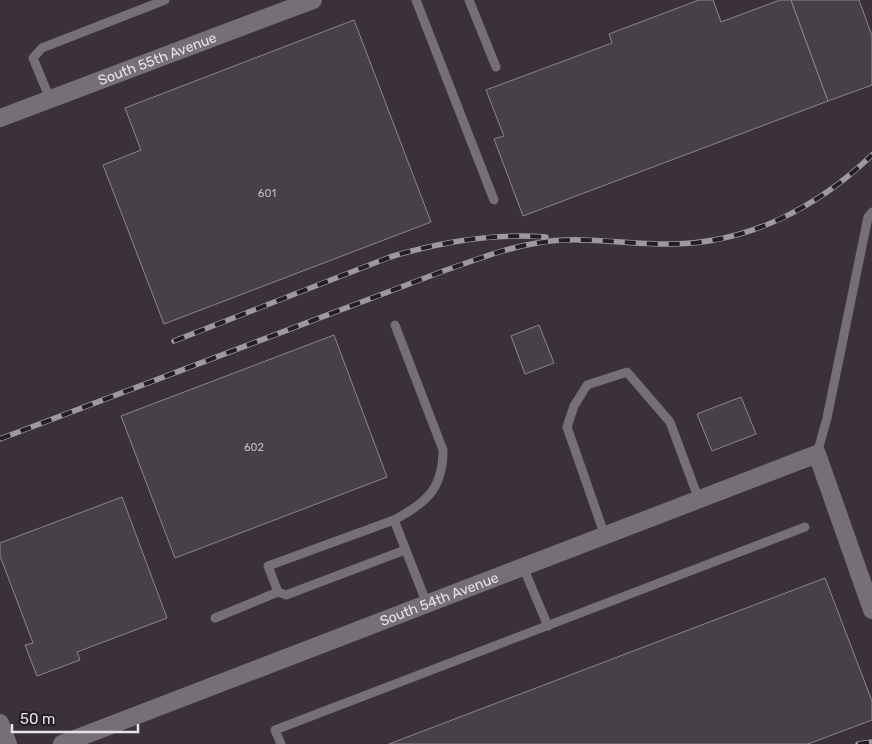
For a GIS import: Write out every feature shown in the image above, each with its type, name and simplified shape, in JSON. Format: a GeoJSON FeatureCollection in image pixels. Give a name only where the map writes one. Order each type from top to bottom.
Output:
{"type":"FeatureCollection","features":[{"type":"Feature","properties":{"kind":"street","name":"South 55th Avenue"},"geometry":{"type":"LineString","coordinates":[[0,118],[313,0]]}},
{"type":"Feature","properties":{"kind":"street","name":"South 54th Avenue"},"geometry":{"type":"LineString","coordinates":[[62,744],[817,454]]}},
{"type":"Feature","properties":{"kind":"street"},"geometry":{"type":"LineString","coordinates":[[817,454],[872,610]]}},
{"type":"Feature","properties":{"kind":"street"},"geometry":{"type":"LineString","coordinates":[[0,723],[8,744]]}},
{"type":"Feature","properties":{"kind":"lane"},"geometry":{"type":"LineString","coordinates":[[50,99],[33,58],[42,48],[165,0]]}},
{"type":"Feature","properties":{"kind":"lane"},"geometry":{"type":"LineString","coordinates":[[416,0],[494,200]]}},
{"type":"Feature","properties":{"kind":"lane"},"geometry":{"type":"LineString","coordinates":[[469,0],[496,68]]}},
{"type":"Feature","properties":{"kind":"lane"},"geometry":{"type":"LineString","coordinates":[[817,454],[827,418],[868,217],[872,212]]}},
{"type":"Feature","properties":{"kind":"lane"},"geometry":{"type":"LineString","coordinates":[[278,592],[268,566],[394,520],[414,510],[433,492],[443,464],[443,450],[395,325]]}},
{"type":"Feature","properties":{"kind":"lane"},"geometry":{"type":"LineString","coordinates":[[605,536],[567,426],[574,406],[587,385],[627,372],[670,422],[699,500]]}},
{"type":"Feature","properties":{"kind":"lane"},"geometry":{"type":"LineString","coordinates":[[394,520],[427,604]]}},
{"type":"Feature","properties":{"kind":"lane"},"geometry":{"type":"LineString","coordinates":[[281,744],[276,730],[805,528]]}},
{"type":"Feature","properties":{"kind":"lane"},"geometry":{"type":"LineString","coordinates":[[215,618],[278,592],[286,595],[405,550]]}},
{"type":"Feature","properties":{"kind":"lane"},"geometry":{"type":"LineString","coordinates":[[523,567],[548,626]]}},
{"type":"Feature","properties":{"kind":"shaded area"},"geometry":{"type":"Polygon","coordinates":[[[0,0],[872,0],[872,744],[0,744],[0,0]]]}},
{"type":"Feature","properties":{"kind":"building"},"geometry":{"type":"Polygon","coordinates":[[[699,0],[713,0],[721,22],[780,0],[791,0],[828,101],[523,216],[494,139],[504,136],[486,90],[612,43],[609,34],[699,0]]]}},
{"type":"Feature","properties":{"kind":"building"},"geometry":{"type":"Polygon","coordinates":[[[791,0],[859,0],[872,36],[872,85],[828,101],[791,0]]]}},
{"type":"Feature","properties":{"kind":"building"},"geometry":{"type":"Polygon","coordinates":[[[354,20],[431,222],[164,324],[103,165],[141,150],[125,108],[354,20]]]}},
{"type":"Feature","properties":{"kind":"building"},"geometry":{"type":"Polygon","coordinates":[[[539,325],[554,363],[525,374],[511,336],[539,325]]]}},
{"type":"Feature","properties":{"kind":"building"},"geometry":{"type":"Polygon","coordinates":[[[334,335],[387,477],[175,558],[121,416],[334,335]]]}},
{"type":"Feature","properties":{"kind":"building"},"geometry":{"type":"Polygon","coordinates":[[[741,397],[756,434],[712,451],[697,414],[741,397]]]}},
{"type":"Feature","properties":{"kind":"building"},"geometry":{"type":"Polygon","coordinates":[[[122,497],[167,618],[77,652],[80,660],[37,676],[25,645],[33,643],[0,556],[0,543],[122,497]]]}},
{"type":"Feature","properties":{"kind":"building"},"geometry":{"type":"Polygon","coordinates":[[[825,578],[872,701],[872,720],[808,744],[389,744],[825,578]]]}},
{"type":"Feature","properties":{"kind":"railway"},"geometry":{"type":"LineString","coordinates":[[0,439],[446,270],[514,248],[537,243],[571,240],[656,244],[701,242],[729,237],[755,229],[781,219],[829,191],[872,155]]}},
{"type":"Feature","properties":{"kind":"railway"},"geometry":{"type":"LineString","coordinates":[[174,341],[390,257],[428,247],[467,240],[506,236],[546,237]]}},
{"type":"Feature","properties":{"kind":"railway"},"geometry":{"type":"LineString","coordinates":[[858,744],[872,742]]}}]}
